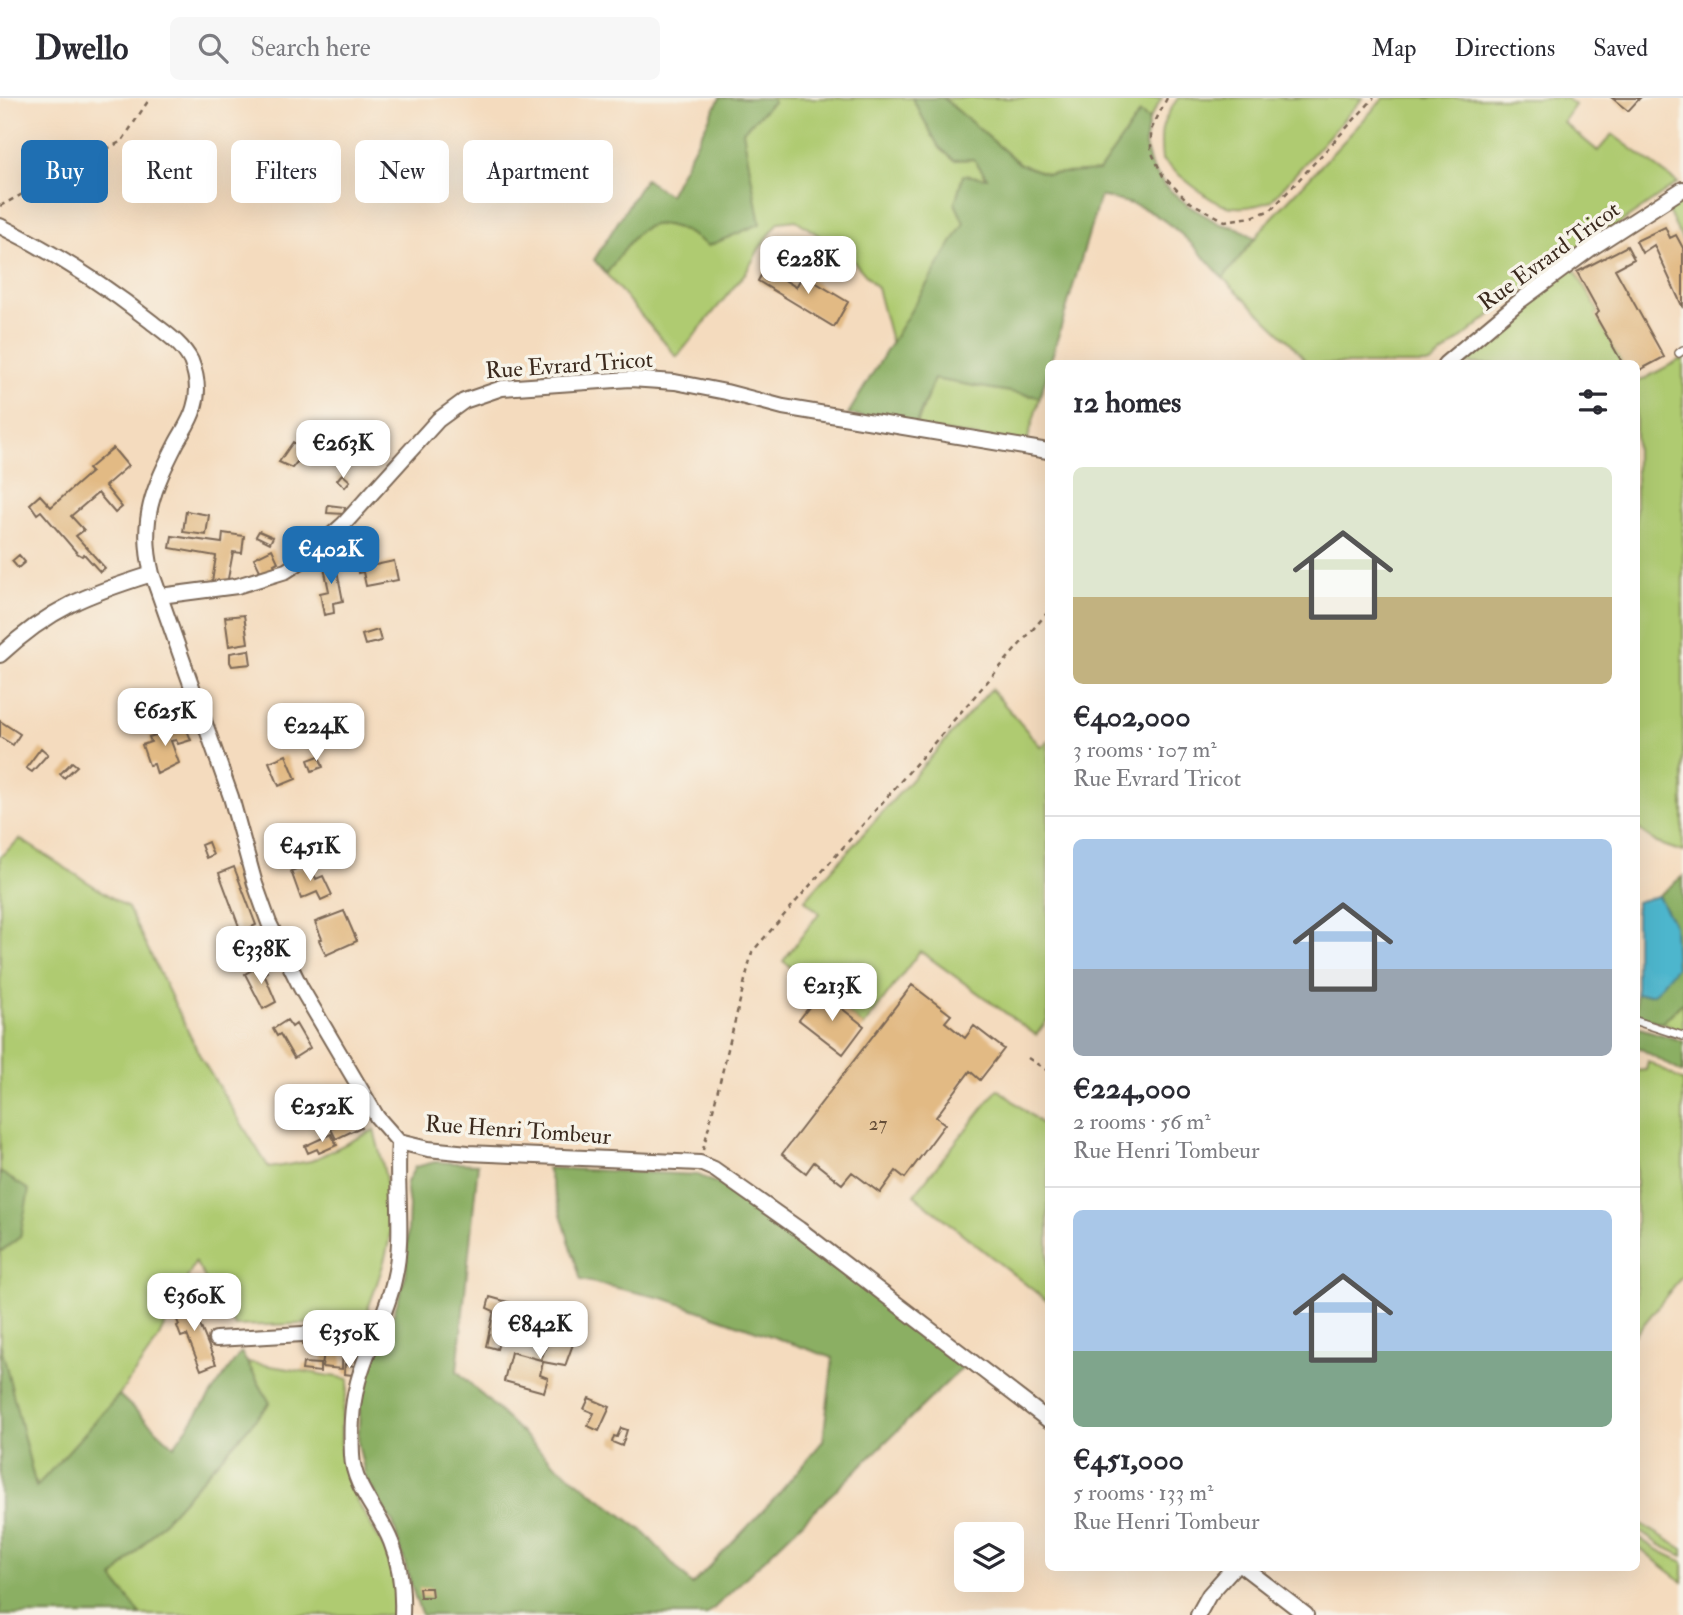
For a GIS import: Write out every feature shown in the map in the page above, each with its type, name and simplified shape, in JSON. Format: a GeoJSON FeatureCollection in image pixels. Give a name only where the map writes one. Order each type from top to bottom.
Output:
{"type":"FeatureCollection","features":[{"type":"Feature","properties":{"kind":"street","name":"Rue Evrard Tricot"},"geometry":{"type":"LineString","coordinates":[[1450,360],[1521,300],[1580,257],[1683,189]]}},
{"type":"Feature","properties":{"kind":"street","name":"Rue Henri Tombeur"},"geometry":{"type":"LineString","coordinates":[[0,226],[49,250],[120,297],[176,341],[190,360],[198,387],[194,409],[154,488],[149,508],[146,551],[231,797],[255,884],[269,923],[301,988],[377,1117],[399,1142],[428,1149],[700,1163],[732,1181],[799,1229],[1045,1418]]}},
{"type":"Feature","properties":{"kind":"street","name":"Rue Evrard Tricot"},"geometry":{"type":"LineString","coordinates":[[160,596],[237,586],[286,571],[306,558],[344,524],[438,420],[464,401],[502,388],[630,379],[675,382],[783,407],[1045,451]]}},
{"type":"Feature","properties":{"kind":"street"},"geometry":{"type":"LineString","coordinates":[[0,655],[27,631],[59,609],[95,591],[152,574]]}},
{"type":"Feature","properties":{"kind":"street"},"geometry":{"type":"LineString","coordinates":[[399,1142],[396,1173],[399,1233],[394,1281],[357,1384],[351,1416],[352,1460],[360,1485],[391,1541],[403,1592],[402,1615]]}},
{"type":"Feature","properties":{"kind":"street"},"geometry":{"type":"LineString","coordinates":[[216,1339],[375,1333]]}},
{"type":"Feature","properties":{"kind":"street"},"geometry":{"type":"LineString","coordinates":[[1198,1615],[1209,1595],[1231,1571]]}},
{"type":"Feature","properties":{"kind":"street"},"geometry":{"type":"LineString","coordinates":[[1249,1571],[1306,1615]]}},
{"type":"Feature","properties":{"kind":"lane"},"geometry":{"type":"LineString","coordinates":[[1640,1022],[1683,1036]]}},
{"type":"Feature","properties":{"kind":"path"},"geometry":{"type":"LineString","coordinates":[[0,206],[122,141],[150,98]]}},
{"type":"Feature","properties":{"kind":"path"},"geometry":{"type":"LineString","coordinates":[[1167,98],[1152,130],[1151,152],[1163,176],[1188,201],[1225,221],[1252,217],[1270,210],[1374,98]]}},
{"type":"Feature","properties":{"kind":"path"},"geometry":{"type":"LineString","coordinates":[[700,1163],[752,952],[1045,615]]}},
{"type":"Feature","properties":{"kind":"path"},"geometry":{"type":"LineString","coordinates":[[1028,1058],[1045,1069]]}},
{"type":"Feature","properties":{"kind":"green space"},"geometry":{"type":"Polygon","coordinates":[[[720,98],[772,98],[773,102],[743,131],[760,224],[708,246],[676,228],[667,225],[650,226],[633,238],[606,274],[594,260],[645,179],[669,195],[720,98]]]}},
{"type":"Feature","properties":{"kind":"green space"},"geometry":{"type":"Polygon","coordinates":[[[772,98],[912,98],[939,147],[954,160],[974,159],[987,178],[955,203],[965,223],[892,345],[877,288],[849,256],[796,220],[779,222],[747,271],[677,357],[606,274],[633,238],[650,226],[667,225],[676,228],[708,246],[743,131],[772,102],[772,98]]]}},
{"type":"Feature","properties":{"kind":"green space"},"geometry":{"type":"Polygon","coordinates":[[[912,98],[943,98],[1020,164],[1047,174],[1099,171],[1140,113],[1149,120],[1145,145],[1151,166],[1165,186],[1189,206],[1220,224],[1238,228],[1255,238],[1223,278],[1186,239],[1155,214],[1138,206],[1100,196],[1051,360],[1045,360],[1045,380],[1040,397],[934,379],[915,426],[848,414],[964,223],[955,203],[963,175],[987,178],[974,159],[954,160],[939,147],[912,98]]]}},
{"type":"Feature","properties":{"kind":"green space"},"geometry":{"type":"Polygon","coordinates":[[[943,98],[1162,98],[1149,120],[1140,113],[1099,172],[1047,174],[1020,164],[943,98]]]}},
{"type":"Feature","properties":{"kind":"green space"},"geometry":{"type":"Polygon","coordinates":[[[1178,98],[1363,98],[1271,201],[1241,207],[1217,202],[1191,185],[1162,160],[1162,127],[1178,98]]]}},
{"type":"Feature","properties":{"kind":"green space"},"geometry":{"type":"Polygon","coordinates":[[[1384,98],[1566,98],[1575,105],[1563,122],[1598,151],[1612,134],[1678,183],[1505,303],[1435,360],[1305,360],[1291,343],[1223,278],[1269,221],[1384,98]]]}},
{"type":"Feature","properties":{"kind":"green space"},"geometry":{"type":"Polygon","coordinates":[[[1683,195],[1683,242],[1666,207],[1683,195]]]}},
{"type":"Feature","properties":{"kind":"green space"},"geometry":{"type":"Polygon","coordinates":[[[1573,267],[1599,312],[1596,315],[1621,360],[1457,360],[1573,267]]]}},
{"type":"Feature","properties":{"kind":"green space"},"geometry":{"type":"Polygon","coordinates":[[[1683,358],[1683,852],[1657,843],[1640,830],[1640,381],[1683,358]]]}},
{"type":"Feature","properties":{"kind":"green space"},"geometry":{"type":"Polygon","coordinates":[[[934,379],[1040,397],[1026,445],[916,427],[934,379]]]}},
{"type":"Feature","properties":{"kind":"green space"},"geometry":{"type":"Polygon","coordinates":[[[991,689],[1041,747],[1045,744],[1045,1023],[1036,1035],[920,951],[864,1026],[783,961],[819,913],[805,900],[991,689]]]}},
{"type":"Feature","properties":{"kind":"green space"},"geometry":{"type":"Polygon","coordinates":[[[20,839],[128,908],[201,1058],[269,1168],[311,1161],[374,1130],[383,1164],[391,1222],[385,1258],[363,1322],[235,1326],[195,1262],[157,1341],[119,1395],[36,1488],[0,1342],[0,1252],[20,1237],[28,1191],[0,1172],[0,857],[20,839]]]}},
{"type":"Feature","properties":{"kind":"green space"},"geometry":{"type":"Polygon","coordinates":[[[1683,876],[1683,1002],[1662,1023],[1640,1016],[1640,994],[1654,994],[1674,925],[1658,896],[1683,876]]]}},
{"type":"Feature","properties":{"kind":"green space"},"geometry":{"type":"Polygon","coordinates":[[[1683,1002],[1683,1032],[1662,1023],[1683,1002]]]}},
{"type":"Feature","properties":{"kind":"green space"},"geometry":{"type":"Polygon","coordinates":[[[1640,1028],[1683,1041],[1683,1073],[1640,1048],[1640,1028]]]}},
{"type":"Feature","properties":{"kind":"green space"},"geometry":{"type":"Polygon","coordinates":[[[1648,1061],[1683,1081],[1683,1275],[1640,1329],[1640,1071],[1646,1070],[1648,1061]]]}},
{"type":"Feature","properties":{"kind":"green space"},"geometry":{"type":"Polygon","coordinates":[[[998,1089],[1045,1127],[1045,1300],[914,1195],[998,1089]]]}},
{"type":"Feature","properties":{"kind":"green space"},"geometry":{"type":"Polygon","coordinates":[[[435,1162],[478,1164],[457,1371],[552,1462],[644,1532],[692,1585],[776,1497],[823,1441],[833,1358],[666,1299],[581,1280],[547,1168],[698,1175],[734,1191],[967,1363],[707,1615],[422,1615],[393,1523],[366,1479],[358,1443],[361,1386],[391,1323],[406,1274],[409,1206],[406,1184],[415,1167],[435,1162]]]}},
{"type":"Feature","properties":{"kind":"green space"},"geometry":{"type":"Polygon","coordinates":[[[0,1172],[29,1190],[20,1237],[0,1252],[0,1172]]]}},
{"type":"Feature","properties":{"kind":"green space"},"geometry":{"type":"Polygon","coordinates":[[[0,1342],[36,1487],[119,1395],[174,1446],[241,1352],[270,1403],[113,1578],[141,1615],[0,1615],[0,1342]]]}},
{"type":"Feature","properties":{"kind":"green space"},"geometry":{"type":"Polygon","coordinates":[[[247,1362],[349,1379],[341,1422],[341,1453],[357,1501],[386,1551],[396,1592],[395,1615],[141,1615],[113,1578],[270,1403],[247,1362]]]}},
{"type":"Feature","properties":{"kind":"green space"},"geometry":{"type":"Polygon","coordinates":[[[1640,1523],[1683,1549],[1683,1556],[1640,1532],[1640,1523]]]}},
{"type":"Feature","properties":{"kind":"green space"},"geometry":{"type":"Polygon","coordinates":[[[1640,1539],[1683,1562],[1683,1582],[1640,1549],[1640,1539]]]}},
{"type":"Feature","properties":{"kind":"water"},"geometry":{"type":"Polygon","coordinates":[[[1658,896],[1674,925],[1676,967],[1654,994],[1640,994],[1640,901],[1658,896]]]}},
{"type":"Feature","properties":{"kind":"building"},"geometry":{"type":"Polygon","coordinates":[[[1612,98],[1640,98],[1628,111],[1612,98]]]}},
{"type":"Feature","properties":{"kind":"building"},"geometry":{"type":"Polygon","coordinates":[[[1665,227],[1670,238],[1676,235],[1683,248],[1683,308],[1654,245],[1642,253],[1636,241],[1665,227]]]}},
{"type":"Feature","properties":{"kind":"building"},"geometry":{"type":"Polygon","coordinates":[[[1627,246],[1634,259],[1615,269],[1664,357],[1640,370],[1640,360],[1621,360],[1595,315],[1599,312],[1577,272],[1627,246]]]}},
{"type":"Feature","properties":{"kind":"building"},"geometry":{"type":"Polygon","coordinates":[[[765,268],[796,287],[803,275],[848,302],[834,327],[758,281],[765,268]]]}},
{"type":"Feature","properties":{"kind":"building"},"geometry":{"type":"Polygon","coordinates":[[[293,442],[311,454],[303,465],[298,461],[292,468],[279,462],[293,442]]]}},
{"type":"Feature","properties":{"kind":"building"},"geometry":{"type":"Polygon","coordinates":[[[113,448],[128,466],[105,486],[122,507],[115,513],[98,493],[71,516],[84,530],[76,536],[105,568],[100,572],[84,554],[82,556],[77,553],[41,511],[37,514],[30,504],[40,495],[51,507],[91,472],[88,469],[113,448]]]}},
{"type":"Feature","properties":{"kind":"building"},"geometry":{"type":"Polygon","coordinates":[[[342,474],[350,481],[345,487],[337,480],[342,474]]]}},
{"type":"Feature","properties":{"kind":"building"},"geometry":{"type":"Polygon","coordinates":[[[328,505],[345,507],[344,514],[327,513],[328,505]]]}},
{"type":"Feature","properties":{"kind":"building"},"geometry":{"type":"Polygon","coordinates":[[[186,511],[209,515],[206,535],[183,532],[186,511]]]}},
{"type":"Feature","properties":{"kind":"building"},"geometry":{"type":"Polygon","coordinates":[[[259,531],[273,537],[270,543],[256,536],[259,531]]]}},
{"type":"Feature","properties":{"kind":"building"},"geometry":{"type":"Polygon","coordinates":[[[223,533],[244,536],[242,553],[233,552],[227,584],[212,582],[216,556],[170,548],[172,536],[222,543],[223,533]]]}},
{"type":"Feature","properties":{"kind":"building"},"geometry":{"type":"Polygon","coordinates":[[[362,545],[366,567],[394,561],[398,580],[366,586],[363,572],[358,573],[357,564],[347,566],[344,549],[362,545]]]}},
{"type":"Feature","properties":{"kind":"building"},"geometry":{"type":"Polygon","coordinates":[[[272,549],[278,562],[274,564],[276,569],[262,575],[254,558],[272,549]]]}},
{"type":"Feature","properties":{"kind":"building"},"geometry":{"type":"Polygon","coordinates":[[[19,555],[25,562],[18,568],[12,561],[19,555]]]}},
{"type":"Feature","properties":{"kind":"building"},"geometry":{"type":"Polygon","coordinates":[[[334,555],[343,601],[333,603],[334,613],[324,615],[320,593],[329,591],[322,558],[334,555]]]}},
{"type":"Feature","properties":{"kind":"building"},"geometry":{"type":"Polygon","coordinates":[[[244,615],[248,643],[229,646],[225,617],[244,615]]]}},
{"type":"Feature","properties":{"kind":"building"},"geometry":{"type":"Polygon","coordinates":[[[378,630],[381,641],[365,645],[362,635],[378,630]]]}},
{"type":"Feature","properties":{"kind":"building"},"geometry":{"type":"Polygon","coordinates":[[[249,650],[251,664],[232,666],[230,653],[249,650]]]}},
{"type":"Feature","properties":{"kind":"building"},"geometry":{"type":"Polygon","coordinates":[[[177,700],[182,718],[171,724],[163,704],[177,700]]]}},
{"type":"Feature","properties":{"kind":"building"},"geometry":{"type":"Polygon","coordinates":[[[0,721],[20,734],[13,745],[0,737],[0,721]]]}},
{"type":"Feature","properties":{"kind":"building"},"geometry":{"type":"Polygon","coordinates":[[[185,725],[191,740],[178,744],[176,740],[171,741],[179,763],[157,774],[154,764],[149,765],[142,745],[151,742],[149,737],[168,731],[169,733],[172,729],[185,725]]]}},
{"type":"Feature","properties":{"kind":"building"},"geometry":{"type":"Polygon","coordinates":[[[41,748],[48,754],[32,772],[26,768],[41,748]]]}},
{"type":"Feature","properties":{"kind":"building"},"geometry":{"type":"Polygon","coordinates":[[[286,755],[296,779],[279,786],[269,762],[286,755]]]}},
{"type":"Feature","properties":{"kind":"building"},"geometry":{"type":"Polygon","coordinates":[[[319,756],[323,767],[312,771],[308,760],[319,756]]]}},
{"type":"Feature","properties":{"kind":"building"},"geometry":{"type":"Polygon","coordinates":[[[72,762],[77,766],[64,778],[60,774],[72,762]]]}},
{"type":"Feature","properties":{"kind":"building"},"geometry":{"type":"Polygon","coordinates":[[[208,842],[213,855],[206,858],[201,845],[208,842]]]}},
{"type":"Feature","properties":{"kind":"building"},"geometry":{"type":"Polygon","coordinates":[[[309,864],[316,879],[323,876],[332,895],[321,900],[317,892],[301,899],[291,871],[309,864]]]}},
{"type":"Feature","properties":{"kind":"building"},"geometry":{"type":"Polygon","coordinates":[[[234,867],[256,925],[241,932],[219,873],[234,867]]]}},
{"type":"Feature","properties":{"kind":"building"},"geometry":{"type":"Polygon","coordinates":[[[344,911],[357,941],[326,955],[315,922],[344,911]]]}},
{"type":"Feature","properties":{"kind":"building"},"geometry":{"type":"Polygon","coordinates":[[[238,942],[241,950],[229,955],[226,948],[238,942]]]}},
{"type":"Feature","properties":{"kind":"building"},"geometry":{"type":"Polygon","coordinates":[[[263,964],[267,972],[264,974],[276,1002],[263,1009],[245,974],[263,964]]]}},
{"type":"Feature","properties":{"kind":"building"},"geometry":{"type":"Polygon","coordinates":[[[912,985],[951,1015],[945,1022],[965,1038],[974,1026],[1004,1049],[980,1080],[970,1071],[936,1117],[945,1124],[905,1178],[896,1171],[880,1193],[852,1172],[842,1184],[814,1162],[806,1173],[782,1154],[912,985]]]}},
{"type":"Feature","properties":{"kind":"building"},"geometry":{"type":"Polygon","coordinates":[[[821,992],[864,1026],[843,1054],[799,1020],[821,992]]]}},
{"type":"Feature","properties":{"kind":"building"},"geometry":{"type":"Polygon","coordinates":[[[287,1020],[292,1027],[296,1024],[310,1048],[294,1058],[280,1034],[277,1036],[273,1029],[287,1020]]]}},
{"type":"Feature","properties":{"kind":"building"},"geometry":{"type":"Polygon","coordinates":[[[342,1089],[361,1127],[336,1139],[331,1129],[343,1123],[331,1095],[342,1089]]]}},
{"type":"Feature","properties":{"kind":"building"},"geometry":{"type":"Polygon","coordinates":[[[331,1134],[337,1145],[319,1153],[317,1149],[308,1153],[305,1146],[331,1134]]]}},
{"type":"Feature","properties":{"kind":"building"},"geometry":{"type":"Polygon","coordinates":[[[189,1294],[196,1305],[188,1309],[198,1320],[216,1364],[201,1370],[187,1335],[181,1337],[177,1326],[177,1320],[181,1318],[175,1309],[189,1294]]]}},
{"type":"Feature","properties":{"kind":"building"},"geometry":{"type":"Polygon","coordinates":[[[490,1297],[511,1303],[497,1349],[486,1346],[494,1311],[487,1308],[490,1297]]]}},
{"type":"Feature","properties":{"kind":"building"},"geometry":{"type":"Polygon","coordinates":[[[554,1325],[577,1333],[565,1366],[543,1362],[540,1375],[548,1378],[544,1392],[504,1381],[511,1352],[541,1360],[554,1325]]]}},
{"type":"Feature","properties":{"kind":"building"},"geometry":{"type":"Polygon","coordinates":[[[302,1338],[343,1342],[342,1369],[322,1367],[324,1350],[314,1350],[314,1346],[302,1345],[302,1338]]]}},
{"type":"Feature","properties":{"kind":"building"},"geometry":{"type":"Polygon","coordinates":[[[303,1363],[320,1364],[320,1372],[302,1370],[303,1363]]]}},
{"type":"Feature","properties":{"kind":"building"},"geometry":{"type":"Polygon","coordinates":[[[345,1364],[354,1366],[353,1375],[344,1374],[345,1364]]]}},
{"type":"Feature","properties":{"kind":"building"},"geometry":{"type":"Polygon","coordinates":[[[589,1398],[610,1407],[599,1431],[588,1426],[594,1413],[584,1409],[589,1398]]]}},
{"type":"Feature","properties":{"kind":"building"},"geometry":{"type":"Polygon","coordinates":[[[621,1428],[627,1430],[622,1446],[612,1442],[621,1428]]]}},
{"type":"Feature","properties":{"kind":"building"},"geometry":{"type":"Polygon","coordinates":[[[419,1588],[431,1588],[432,1597],[420,1597],[419,1588]]]}}]}
